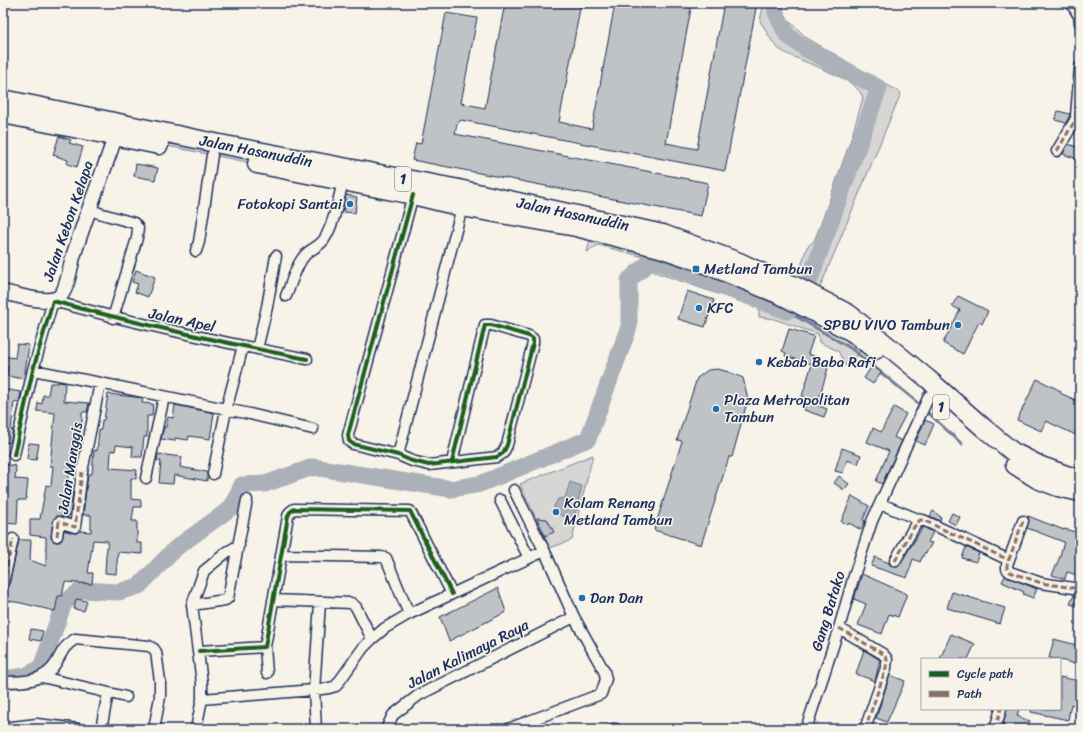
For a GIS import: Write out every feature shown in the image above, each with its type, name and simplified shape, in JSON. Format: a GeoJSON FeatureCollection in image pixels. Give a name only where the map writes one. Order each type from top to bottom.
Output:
{"type":"FeatureCollection","features":[{"type":"Feature","properties":{"kind":"highway","name":"Jalan Hasanuddin"},"geometry":{"type":"LineString","coordinates":[[3,99],[212,155],[413,195],[461,211],[576,227],[660,248],[789,291],[813,303],[849,314],[1014,452],[1041,466],[1080,480]]}},
{"type":"Feature","properties":{"kind":"highway","name":"Jalan Hasanuddin"},"geometry":{"type":"LineString","coordinates":[[3,114],[225,146],[454,188],[662,234],[739,262],[771,277],[789,291]]}},
{"type":"Feature","properties":{"kind":"highway","name":"Jalan Hasanuddin"},"geometry":{"type":"LineString","coordinates":[[813,303],[852,332],[978,438],[1037,479],[1080,492]]}},
{"type":"Feature","properties":{"kind":"street"},"geometry":{"type":"LineString","coordinates":[[1072,3],[1079,16],[1080,23]]}},
{"type":"Feature","properties":{"kind":"street"},"geometry":{"type":"LineString","coordinates":[[1057,151],[1078,118],[1076,116],[1080,67]]}},
{"type":"Feature","properties":{"kind":"street","name":"Jalan Kebon Kelapa"},"geometry":{"type":"LineString","coordinates":[[3,292],[53,301],[60,296],[66,285],[89,208],[117,130]]}},
{"type":"Feature","properties":{"kind":"street"},"geometry":{"type":"LineString","coordinates":[[196,251],[199,242],[212,155]]}},
{"type":"Feature","properties":{"kind":"street"},"geometry":{"type":"LineString","coordinates":[[286,296],[299,265],[306,253],[318,246],[325,239],[335,214],[343,182]]}},
{"type":"Feature","properties":{"kind":"street"},"geometry":{"type":"LineString","coordinates":[[413,195],[348,435],[349,441],[353,444],[398,455],[412,461],[429,465],[497,457],[503,453],[507,445],[533,339],[528,336],[491,325],[485,325],[452,462]]}},
{"type":"Feature","properties":{"kind":"street"},"geometry":{"type":"LineString","coordinates":[[89,208],[99,213],[134,223],[138,228],[137,238],[113,318]]}},
{"type":"Feature","properties":{"kind":"street"},"geometry":{"type":"LineString","coordinates":[[398,455],[461,211]]}},
{"type":"Feature","properties":{"kind":"street"},"geometry":{"type":"LineString","coordinates":[[257,349],[267,307],[276,256]]}},
{"type":"Feature","properties":{"kind":"street"},"geometry":{"type":"LineString","coordinates":[[14,455],[33,370],[53,301]]}},
{"type":"Feature","properties":{"kind":"street","name":"Jalan Apel"},"geometry":{"type":"LineString","coordinates":[[53,301],[113,318],[306,359]]}},
{"type":"Feature","properties":{"kind":"street"},"geometry":{"type":"LineString","coordinates":[[212,474],[226,410],[243,346]]}},
{"type":"Feature","properties":{"kind":"street"},"geometry":{"type":"LineString","coordinates":[[33,370],[250,414],[313,430]]}},
{"type":"Feature","properties":{"kind":"street","name":"Jalan Manggis"},"geometry":{"type":"LineString","coordinates":[[57,536],[59,522],[75,527],[82,472],[100,383]]}},
{"type":"Feature","properties":{"kind":"street","name":"Gang Batako"},"geometry":{"type":"LineString","coordinates":[[806,729],[872,521],[929,396]]}},
{"type":"Feature","properties":{"kind":"street"},"geometry":{"type":"LineString","coordinates":[[146,478],[164,397]]}},
{"type":"Feature","properties":{"kind":"street"},"geometry":{"type":"LineString","coordinates":[[508,729],[601,694],[606,679],[604,671],[574,617],[544,550],[514,490]]}},
{"type":"Feature","properties":{"kind":"street"},"geometry":{"type":"LineString","coordinates":[[192,605],[225,600],[228,598],[247,500]]}},
{"type":"Feature","properties":{"kind":"street"},"geometry":{"type":"LineString","coordinates":[[500,500],[529,558]]}},
{"type":"Feature","properties":{"kind":"street"},"geometry":{"type":"LineString","coordinates":[[881,504],[923,520],[1009,560]]}},
{"type":"Feature","properties":{"kind":"street"},"geometry":{"type":"LineString","coordinates":[[267,673],[266,647],[281,555],[288,516],[294,509],[408,511],[412,514],[452,594]]}},
{"type":"Feature","properties":{"kind":"street"},"geometry":{"type":"LineString","coordinates":[[895,561],[914,527],[920,520]]}},
{"type":"Feature","properties":{"kind":"street"},"geometry":{"type":"LineString","coordinates":[[1023,521],[1007,569],[1015,574],[1041,583],[1080,589]]}},
{"type":"Feature","properties":{"kind":"street"},"geometry":{"type":"LineString","coordinates":[[3,584],[12,539]]}},
{"type":"Feature","properties":{"kind":"street"},"geometry":{"type":"LineString","coordinates":[[196,729],[202,699],[202,683],[192,605],[204,571],[227,552],[239,545]]}},
{"type":"Feature","properties":{"kind":"street"},"geometry":{"type":"LineString","coordinates":[[202,699],[314,690],[336,686],[363,648],[385,628],[409,614],[544,550]]}},
{"type":"Feature","properties":{"kind":"street"},"geometry":{"type":"LineString","coordinates":[[281,555],[386,558],[409,614]]}},
{"type":"Feature","properties":{"kind":"street"},"geometry":{"type":"LineString","coordinates":[[274,600],[351,603],[354,605],[372,639]]}},
{"type":"Feature","properties":{"kind":"street"},"geometry":{"type":"LineString","coordinates":[[316,729],[314,690],[320,602]]}},
{"type":"Feature","properties":{"kind":"street","name":"Jalan Kalimaya Raya"},"geometry":{"type":"LineString","coordinates":[[386,729],[393,714],[419,695],[574,617]]}},
{"type":"Feature","properties":{"kind":"street"},"geometry":{"type":"LineString","coordinates":[[839,628],[883,654],[887,659],[886,668],[865,729]]}},
{"type":"Feature","properties":{"kind":"street"},"geometry":{"type":"LineString","coordinates":[[42,677],[55,665],[66,645],[75,639],[149,646],[156,652],[160,682],[160,697],[154,729]]}},
{"type":"Feature","properties":{"kind":"street"},"geometry":{"type":"LineString","coordinates":[[199,651],[266,647]]}},
{"type":"Feature","properties":{"kind":"street"},"geometry":{"type":"LineString","coordinates":[[3,682],[22,682],[42,677],[126,697]]}},
{"type":"Feature","properties":{"kind":"street"},"geometry":{"type":"LineString","coordinates":[[101,729],[108,693]]}},
{"type":"Feature","properties":{"kind":"street"},"geometry":{"type":"LineString","coordinates":[[995,729],[1002,710]]}},
{"type":"Feature","properties":{"kind":"street"},"geometry":{"type":"LineString","coordinates":[[3,728],[36,726],[79,729]]}},
{"type":"Feature","properties":{"kind":"shaded area"},"geometry":{"type":"Polygon","coordinates":[[[764,3],[783,3],[783,15],[807,38],[901,93],[816,297],[795,286],[807,247],[814,241],[820,226],[851,139],[863,98],[858,90],[850,83],[826,70],[779,49],[760,21],[764,3]]]}},
{"type":"Feature","properties":{"kind":"shaded area"},"geometry":{"type":"Polygon","coordinates":[[[119,131],[550,209],[746,287],[741,302],[643,268],[644,257],[598,245],[587,252],[592,231],[127,138],[119,131]]]}},
{"type":"Feature","properties":{"kind":"shaded area"},"geometry":{"type":"Polygon","coordinates":[[[766,289],[867,343],[847,368],[838,351],[819,342],[818,334],[774,319],[759,317],[759,303],[766,289]]]}},
{"type":"Feature","properties":{"kind":"shaded area","name":"Kolam Renang Metland Tambun"},"geometry":{"type":"Polygon","coordinates":[[[593,455],[572,540],[550,548],[520,484],[593,455]]]}},
{"type":"Feature","properties":{"kind":"shaded area"},"geometry":{"type":"Polygon","coordinates":[[[570,482],[582,486],[574,519],[555,512],[554,506],[558,499],[565,498],[570,482]]]}},
{"type":"Feature","properties":{"kind":"building"},"geometry":{"type":"Polygon","coordinates":[[[505,3],[581,3],[559,122],[592,129],[615,3],[692,3],[666,143],[697,149],[724,3],[757,3],[725,171],[461,120],[457,124],[455,134],[708,183],[701,216],[412,160],[416,143],[421,144],[446,13],[477,18],[461,103],[485,108],[505,3]]]}},
{"type":"Feature","properties":{"kind":"building"},"geometry":{"type":"Polygon","coordinates":[[[1058,111],[1070,114],[1066,123],[1055,120],[1058,111]]]}},
{"type":"Feature","properties":{"kind":"building"},"geometry":{"type":"Polygon","coordinates":[[[59,136],[71,140],[69,143],[83,147],[77,167],[67,164],[68,160],[53,155],[59,136]]]}},
{"type":"Feature","properties":{"kind":"building"},"geometry":{"type":"Polygon","coordinates":[[[1068,144],[1080,148],[1077,159],[1063,154],[1068,144]]]}},
{"type":"Feature","properties":{"kind":"building"},"geometry":{"type":"Polygon","coordinates":[[[136,164],[158,168],[155,180],[134,176],[136,164]]]}},
{"type":"Feature","properties":{"kind":"building","name":"Fotokopi Santai"},"geometry":{"type":"Polygon","coordinates":[[[346,195],[357,197],[355,213],[343,212],[346,195]]]}},
{"type":"Feature","properties":{"kind":"building"},"geometry":{"type":"Polygon","coordinates":[[[136,270],[155,277],[148,297],[135,292],[138,284],[132,282],[136,270]]]}},
{"type":"Feature","properties":{"kind":"building"},"geometry":{"type":"Polygon","coordinates":[[[687,291],[714,300],[705,327],[678,319],[687,291]]]}},
{"type":"Feature","properties":{"kind":"building","name":"SPBU VIVO Tambun"},"geometry":{"type":"Polygon","coordinates":[[[958,296],[988,311],[982,324],[979,322],[963,354],[943,343],[960,310],[952,306],[958,296]]]}},
{"type":"Feature","properties":{"kind":"building"},"geometry":{"type":"Polygon","coordinates":[[[789,329],[814,336],[808,354],[822,359],[819,366],[828,368],[817,405],[827,409],[824,417],[804,410],[808,398],[802,396],[812,364],[785,356],[786,353],[782,351],[789,329]]]}},
{"type":"Feature","properties":{"kind":"building"},"geometry":{"type":"Polygon","coordinates":[[[17,344],[29,345],[24,379],[7,376],[8,367],[3,366],[3,356],[15,358],[17,344]]]}},
{"type":"Feature","properties":{"kind":"building"},"geometry":{"type":"Polygon","coordinates":[[[872,366],[881,372],[873,384],[864,378],[872,366]]]}},
{"type":"Feature","properties":{"kind":"building"},"geometry":{"type":"Polygon","coordinates":[[[718,369],[743,378],[748,399],[732,457],[729,457],[701,545],[654,530],[682,441],[677,440],[697,378],[708,370],[718,369]]]}},
{"type":"Feature","properties":{"kind":"building"},"geometry":{"type":"Polygon","coordinates":[[[1037,379],[1061,391],[1060,393],[1080,402],[1080,437],[1046,421],[1041,431],[1017,420],[1037,379]]]}},
{"type":"Feature","properties":{"kind":"building"},"geometry":{"type":"Polygon","coordinates":[[[50,383],[65,383],[64,401],[89,403],[87,412],[82,412],[82,429],[76,430],[72,449],[66,497],[73,492],[70,515],[68,515],[68,518],[57,516],[53,521],[51,538],[56,542],[62,540],[64,530],[73,533],[80,531],[91,532],[91,515],[83,515],[88,474],[92,474],[94,450],[97,451],[99,430],[101,430],[102,420],[104,420],[108,394],[143,398],[142,403],[153,404],[152,416],[147,416],[147,437],[144,437],[142,457],[132,457],[133,447],[116,445],[115,451],[111,450],[110,468],[137,470],[136,479],[131,478],[131,499],[141,500],[141,507],[134,507],[132,521],[137,521],[137,543],[142,543],[142,554],[118,552],[116,574],[105,573],[108,541],[93,540],[88,573],[93,573],[92,584],[65,582],[62,596],[58,596],[55,611],[3,600],[3,590],[7,589],[9,585],[19,540],[31,540],[30,560],[46,566],[46,537],[30,535],[30,519],[40,519],[46,485],[51,486],[53,466],[50,466],[55,413],[37,411],[38,403],[42,404],[43,395],[48,395],[50,383]]]}},
{"type":"Feature","properties":{"kind":"building"},"geometry":{"type":"Polygon","coordinates":[[[3,389],[21,392],[19,403],[14,402],[11,430],[13,430],[10,443],[3,442],[6,401],[3,401],[3,389]]]}},
{"type":"Feature","properties":{"kind":"building"},"geometry":{"type":"Polygon","coordinates":[[[175,405],[214,413],[210,439],[189,436],[188,440],[175,438],[175,441],[161,439],[168,417],[173,418],[175,405]]]}},
{"type":"Feature","properties":{"kind":"building"},"geometry":{"type":"Polygon","coordinates":[[[894,407],[906,414],[894,437],[902,441],[882,484],[876,481],[889,451],[867,442],[873,428],[881,432],[894,407]]]}},
{"type":"Feature","properties":{"kind":"building"},"geometry":{"type":"Polygon","coordinates":[[[925,420],[934,424],[925,445],[916,441],[925,420]]]}},
{"type":"Feature","properties":{"kind":"building"},"geometry":{"type":"Polygon","coordinates":[[[29,443],[39,444],[36,460],[27,459],[29,443]]]}},
{"type":"Feature","properties":{"kind":"building"},"geometry":{"type":"Polygon","coordinates":[[[842,448],[861,455],[858,464],[847,460],[843,473],[835,471],[842,448]]]}},
{"type":"Feature","properties":{"kind":"building"},"geometry":{"type":"Polygon","coordinates":[[[158,454],[182,457],[180,467],[207,472],[207,481],[174,475],[173,484],[159,483],[161,461],[157,461],[158,454]]]}},
{"type":"Feature","properties":{"kind":"building"},"geometry":{"type":"Polygon","coordinates":[[[3,464],[16,466],[15,479],[28,480],[26,500],[18,500],[17,524],[3,523],[3,464]]]}},
{"type":"Feature","properties":{"kind":"building"},"geometry":{"type":"Polygon","coordinates":[[[839,476],[849,484],[844,490],[834,483],[839,476]]]}},
{"type":"Feature","properties":{"kind":"building"},"geometry":{"type":"Polygon","coordinates":[[[852,496],[869,506],[863,520],[865,521],[861,530],[849,523],[848,525],[841,522],[852,496]]]}},
{"type":"Feature","properties":{"kind":"building"},"geometry":{"type":"Polygon","coordinates":[[[933,511],[941,517],[940,521],[930,516],[933,511]]]}},
{"type":"Feature","properties":{"kind":"building"},"geometry":{"type":"Polygon","coordinates":[[[952,513],[960,517],[956,525],[948,521],[952,513]]]}},
{"type":"Feature","properties":{"kind":"building"},"geometry":{"type":"Polygon","coordinates":[[[1028,516],[1064,530],[1080,533],[1080,576],[1067,572],[1065,579],[1052,575],[1064,542],[1027,528],[1029,520],[1028,516]]]}},
{"type":"Feature","properties":{"kind":"building"},"geometry":{"type":"Polygon","coordinates":[[[537,518],[547,519],[554,532],[545,536],[537,518]]]}},
{"type":"Feature","properties":{"kind":"building"},"geometry":{"type":"Polygon","coordinates":[[[923,527],[933,532],[928,542],[932,543],[920,562],[913,559],[907,578],[871,566],[875,557],[889,563],[892,567],[898,567],[923,527]]]}},
{"type":"Feature","properties":{"kind":"building"},"geometry":{"type":"Polygon","coordinates":[[[966,547],[979,553],[976,562],[962,558],[966,547]]]}},
{"type":"Feature","properties":{"kind":"building"},"geometry":{"type":"Polygon","coordinates":[[[862,574],[907,594],[898,617],[889,614],[882,634],[858,625],[866,604],[854,599],[862,574]]]}},
{"type":"Feature","properties":{"kind":"building"},"geometry":{"type":"Polygon","coordinates":[[[1005,576],[1037,589],[1033,598],[1023,594],[1024,592],[1002,582],[1005,576]]]}},
{"type":"Feature","properties":{"kind":"building"},"geometry":{"type":"Polygon","coordinates":[[[498,588],[506,612],[449,641],[440,617],[498,588]]]}},
{"type":"Feature","properties":{"kind":"building"},"geometry":{"type":"Polygon","coordinates":[[[952,592],[1005,608],[1000,624],[947,608],[952,592]]]}},
{"type":"Feature","properties":{"kind":"building"},"geometry":{"type":"Polygon","coordinates":[[[1074,595],[1080,595],[1080,607],[1070,604],[1074,595]]]}},
{"type":"Feature","properties":{"kind":"building"},"geometry":{"type":"Polygon","coordinates":[[[76,599],[87,601],[84,611],[74,609],[76,599]]]}},
{"type":"Feature","properties":{"kind":"building"},"geometry":{"type":"Polygon","coordinates":[[[31,629],[43,631],[41,641],[29,639],[31,629]]]}},
{"type":"Feature","properties":{"kind":"building"},"geometry":{"type":"Polygon","coordinates":[[[951,634],[975,644],[968,658],[940,658],[951,634]]]}},
{"type":"Feature","properties":{"kind":"building"},"geometry":{"type":"Polygon","coordinates":[[[1054,639],[1080,646],[1080,665],[1061,660],[1061,658],[1049,658],[1054,639]]]}},
{"type":"Feature","properties":{"kind":"building"},"geometry":{"type":"Polygon","coordinates":[[[864,650],[880,660],[875,681],[856,674],[864,650]]]}},
{"type":"Feature","properties":{"kind":"building"},"geometry":{"type":"Polygon","coordinates":[[[890,675],[905,681],[887,722],[876,718],[890,675]]]}},
{"type":"Feature","properties":{"kind":"building"},"geometry":{"type":"Polygon","coordinates":[[[1061,677],[1079,681],[1074,705],[1071,704],[1068,720],[1031,712],[1031,710],[1061,710],[1061,677]]]}},
{"type":"Feature","properties":{"kind":"building"},"geometry":{"type":"Polygon","coordinates":[[[1007,710],[1019,710],[1017,716],[1030,721],[1027,729],[1002,729],[1007,710]]]}},
{"type":"Feature","properties":{"kind":"waterway"},"geometry":{"type":"LineString","coordinates":[[3,679],[25,676],[41,668],[64,603],[81,590],[118,592],[139,586],[176,548],[231,508],[242,485],[265,484],[313,467],[451,489],[480,484],[588,439],[629,327],[629,280],[652,260],[787,311],[797,305],[810,279],[879,88],[806,49],[787,35],[776,13],[775,3]]}},
{"type":"Feature","properties":{"kind":"waterway"},"geometry":{"type":"LineString","coordinates":[[787,311],[852,349],[911,397],[962,444]]}},
{"type":"Feature","properties":{"kind":"marked path"},"geometry":{"type":"LineString","coordinates":[[1071,3],[1079,16],[1080,23]]}},
{"type":"Feature","properties":{"kind":"marked path"},"geometry":{"type":"LineString","coordinates":[[1080,67],[1076,116],[1080,118]]}},
{"type":"Feature","properties":{"kind":"marked path"},"geometry":{"type":"LineString","coordinates":[[1057,151],[1077,117]]}},
{"type":"Feature","properties":{"kind":"marked path"},"geometry":{"type":"LineString","coordinates":[[57,536],[59,522],[75,527],[82,472]]}},
{"type":"Feature","properties":{"kind":"marked path"},"geometry":{"type":"LineString","coordinates":[[895,561],[914,527],[920,520],[923,520],[1009,560]]}},
{"type":"Feature","properties":{"kind":"marked path"},"geometry":{"type":"LineString","coordinates":[[1023,521],[1007,565],[1007,569],[1010,572],[1041,583],[1080,589]]}},
{"type":"Feature","properties":{"kind":"marked path"},"geometry":{"type":"LineString","coordinates":[[3,584],[13,539]]}},
{"type":"Feature","properties":{"kind":"marked path"},"geometry":{"type":"LineString","coordinates":[[839,628],[883,654],[887,659],[886,668],[865,729]]}},
{"type":"Feature","properties":{"kind":"marked path"},"geometry":{"type":"LineString","coordinates":[[995,729],[1001,710]]}},
{"type":"Feature","properties":{"kind":"cycle path"},"geometry":{"type":"LineString","coordinates":[[413,195],[348,435],[349,441],[353,444],[398,455],[412,461],[429,465],[497,457],[503,453],[507,445],[533,343],[533,339],[529,336],[491,325],[485,325],[452,462]]}},
{"type":"Feature","properties":{"kind":"cycle path"},"geometry":{"type":"LineString","coordinates":[[14,455],[33,370],[53,301],[179,332],[307,359]]}},
{"type":"Feature","properties":{"kind":"cycle path"},"geometry":{"type":"LineString","coordinates":[[199,651],[265,647],[288,516],[294,509],[410,511],[452,594]]}},
{"type":"Feature","properties":{"kind":"place","name":"Fotokopi Santai"},"geometry":{"type":"Point","coordinates":[350,204]}},
{"type":"Feature","properties":{"kind":"place","name":"Metland Tambun"},"geometry":{"type":"Point","coordinates":[696,269]}},
{"type":"Feature","properties":{"kind":"place","name":"KFC"},"geometry":{"type":"Point","coordinates":[699,308]}},
{"type":"Feature","properties":{"kind":"place","name":"SPBU VIVO Tambun"},"geometry":{"type":"Point","coordinates":[958,325]}},
{"type":"Feature","properties":{"kind":"place","name":"Kebab Baba Rafi"},"geometry":{"type":"Point","coordinates":[759,362]}},
{"type":"Feature","properties":{"kind":"place","name":"Plaza Metropolitan Tambun"},"geometry":{"type":"Point","coordinates":[716,409]}},
{"type":"Feature","properties":{"kind":"place","name":"Kolam Renang Metland Tambun"},"geometry":{"type":"Point","coordinates":[556,512]}},
{"type":"Feature","properties":{"kind":"place","name":"Dan Dan"},"geometry":{"type":"Point","coordinates":[582,598]}}]}
